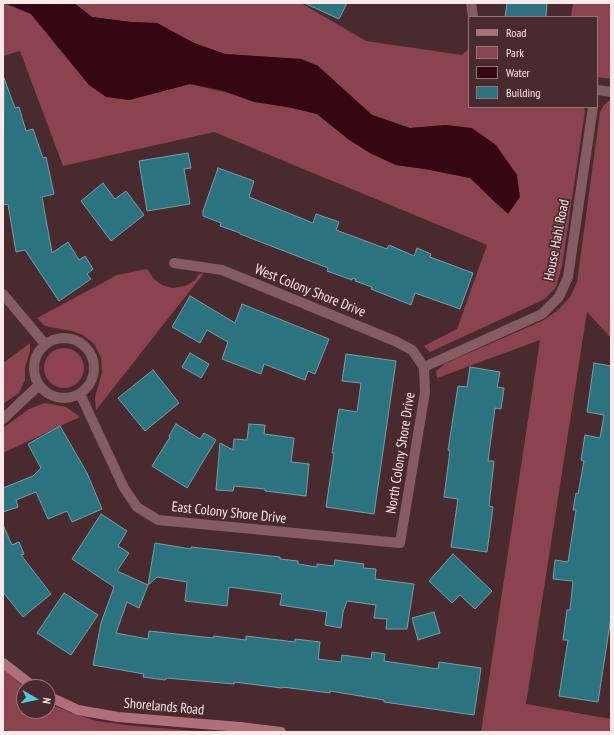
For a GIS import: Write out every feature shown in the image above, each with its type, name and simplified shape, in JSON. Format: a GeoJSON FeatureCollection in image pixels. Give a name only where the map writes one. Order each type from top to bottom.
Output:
{"type":"FeatureCollection","features":[{"type":"Feature","properties":{"kind":"street"},"geometry":{"type":"LineString","coordinates":[[471,3],[473,16]]}},
{"type":"Feature","properties":{"kind":"street"},"geometry":{"type":"LineString","coordinates":[[598,90],[611,92]]}},
{"type":"Feature","properties":{"kind":"street","name":"House Hahl Road"},"geometry":{"type":"LineString","coordinates":[[424,367],[542,314],[559,297],[568,277],[593,108]]}},
{"type":"Feature","properties":{"kind":"street","name":"West Colony Shore Drive"},"geometry":{"type":"LineString","coordinates":[[174,263],[222,270],[395,341],[412,350],[424,367]]}},
{"type":"Feature","properties":{"kind":"street"},"geometry":{"type":"LineString","coordinates":[[3,294],[45,344]]}},
{"type":"Feature","properties":{"kind":"street"},"geometry":{"type":"LineString","coordinates":[[65,337],[76,340],[86,346],[93,357],[95,368],[92,380],[80,394],[72,398],[59,398],[48,394],[39,385],[34,374],[34,363],[38,352],[45,344],[54,339],[65,337]]}},
{"type":"Feature","properties":{"kind":"street","name":"North Colony Shore Drive"},"geometry":{"type":"LineString","coordinates":[[400,544],[425,392],[424,367]]}},
{"type":"Feature","properties":{"kind":"street"},"geometry":{"type":"LineString","coordinates":[[3,419],[39,385]]}},
{"type":"Feature","properties":{"kind":"street","name":"East Colony Shore Drive"},"geometry":{"type":"LineString","coordinates":[[80,394],[124,488],[138,507],[158,520],[400,544]]}},
{"type":"Feature","properties":{"kind":"street"},"geometry":{"type":"LineString","coordinates":[[3,663],[24,679]]}},
{"type":"Feature","properties":{"kind":"street","name":"Shorelands Road"},"geometry":{"type":"LineString","coordinates":[[56,700],[78,710],[118,717],[240,727],[281,732]]}},
{"type":"Feature","properties":{"kind":"green space"},"geometry":{"type":"Polygon","coordinates":[[[3,3],[31,14],[89,85],[129,100],[190,84],[317,114],[348,139],[370,153],[396,165],[470,178],[496,203],[446,125],[410,128],[372,115],[318,66],[301,59],[225,54],[194,43],[157,23],[131,22],[92,17],[74,3],[301,3],[366,41],[462,55],[468,50],[468,108],[584,108],[562,266],[556,287],[545,299],[430,352],[424,346],[457,329],[487,245],[214,132],[63,166],[20,51],[3,56],[3,3]]]}},
{"type":"Feature","properties":{"kind":"green space"},"geometry":{"type":"Polygon","coordinates":[[[573,3],[611,3],[611,79],[598,77],[598,16],[571,16],[573,3]]]}},
{"type":"Feature","properties":{"kind":"green space"},"geometry":{"type":"Polygon","coordinates":[[[611,99],[611,338],[587,312],[526,704],[611,719],[611,732],[481,732],[540,340],[437,378],[436,371],[446,363],[542,321],[557,311],[570,297],[577,282],[600,112],[604,105],[611,99]]]}},
{"type":"Feature","properties":{"kind":"green space"},"geometry":{"type":"Polygon","coordinates":[[[147,269],[154,279],[162,285],[172,288],[185,286],[195,280],[199,274],[204,273],[96,410],[95,397],[102,372],[101,357],[94,344],[83,335],[72,331],[49,327],[44,325],[37,318],[117,275],[147,269]]]}},
{"type":"Feature","properties":{"kind":"green space"},"geometry":{"type":"Polygon","coordinates":[[[30,343],[30,351],[25,368],[25,380],[19,393],[3,404],[3,363],[30,343]]]}},
{"type":"Feature","properties":{"kind":"green space"},"geometry":{"type":"Polygon","coordinates":[[[68,348],[75,351],[81,357],[84,368],[83,376],[75,385],[68,388],[60,388],[53,385],[45,376],[44,364],[47,357],[56,349],[68,348]]]}},
{"type":"Feature","properties":{"kind":"green space"},"geometry":{"type":"Polygon","coordinates":[[[45,403],[66,407],[80,417],[3,453],[3,428],[29,409],[45,403]]]}},
{"type":"Feature","properties":{"kind":"green space"},"geometry":{"type":"Polygon","coordinates":[[[3,669],[16,680],[16,719],[56,719],[56,706],[97,721],[134,726],[208,732],[19,732],[3,730],[3,669]]]}},
{"type":"Feature","properties":{"kind":"water"},"geometry":{"type":"Polygon","coordinates":[[[6,3],[74,3],[92,17],[131,22],[157,23],[194,43],[225,54],[301,59],[318,66],[372,115],[410,128],[446,125],[472,128],[496,145],[517,175],[520,197],[508,214],[470,178],[396,165],[370,153],[348,139],[317,114],[293,108],[254,102],[221,90],[190,84],[129,100],[106,97],[89,85],[31,14],[6,3]]]}},
{"type":"Feature","properties":{"kind":"building"},"geometry":{"type":"Polygon","coordinates":[[[304,3],[347,3],[339,19],[304,3]]]}},
{"type":"Feature","properties":{"kind":"building"},"geometry":{"type":"Polygon","coordinates":[[[507,3],[547,3],[546,16],[505,16],[507,3]]]}},
{"type":"Feature","properties":{"kind":"building"},"geometry":{"type":"Polygon","coordinates":[[[4,78],[15,108],[19,107],[26,131],[33,129],[43,158],[46,157],[54,194],[42,197],[52,253],[68,242],[79,260],[85,256],[93,269],[87,274],[91,279],[59,301],[25,250],[16,252],[8,204],[3,205],[4,78]]]}},
{"type":"Feature","properties":{"kind":"building"},"geometry":{"type":"Polygon","coordinates":[[[188,153],[191,168],[184,169],[190,204],[147,211],[139,161],[188,153]]]}},
{"type":"Feature","properties":{"kind":"building"},"geometry":{"type":"Polygon","coordinates":[[[218,168],[254,181],[249,197],[313,223],[316,214],[339,222],[336,230],[387,249],[389,245],[414,256],[417,248],[431,254],[430,257],[473,273],[460,309],[415,293],[411,305],[371,289],[372,287],[355,281],[356,279],[352,278],[352,280],[327,271],[328,268],[220,226],[221,223],[203,216],[203,211],[218,168]]]}},
{"type":"Feature","properties":{"kind":"building"},"geometry":{"type":"Polygon","coordinates":[[[103,183],[115,199],[126,191],[144,215],[111,241],[81,201],[103,183]]]}},
{"type":"Feature","properties":{"kind":"building"},"geometry":{"type":"Polygon","coordinates":[[[190,296],[235,323],[242,304],[329,339],[315,374],[308,371],[305,380],[264,364],[261,374],[222,359],[228,342],[207,330],[200,343],[172,327],[190,296]]]}},
{"type":"Feature","properties":{"kind":"building"},"geometry":{"type":"Polygon","coordinates":[[[190,353],[209,364],[201,378],[182,367],[190,353]]]}},
{"type":"Feature","properties":{"kind":"building"},"geometry":{"type":"Polygon","coordinates":[[[346,354],[396,361],[374,514],[326,507],[339,409],[357,412],[361,383],[342,381],[346,354]]]}},
{"type":"Feature","properties":{"kind":"building"},"geometry":{"type":"Polygon","coordinates":[[[594,363],[611,366],[611,617],[598,702],[559,696],[568,640],[563,640],[567,610],[570,610],[573,581],[553,579],[555,560],[568,562],[576,510],[573,510],[576,493],[578,494],[584,461],[581,460],[585,435],[600,438],[604,415],[587,412],[594,363]]]}},
{"type":"Feature","properties":{"kind":"building"},"geometry":{"type":"Polygon","coordinates":[[[470,367],[500,372],[497,387],[504,388],[501,409],[495,408],[488,461],[494,461],[489,506],[493,507],[487,552],[451,547],[458,499],[444,497],[450,451],[448,450],[458,386],[467,387],[470,367]]]}},
{"type":"Feature","properties":{"kind":"building"},"geometry":{"type":"Polygon","coordinates":[[[153,370],[179,403],[145,431],[118,398],[153,370]]]}},
{"type":"Feature","properties":{"kind":"building"},"geometry":{"type":"Polygon","coordinates":[[[176,424],[200,439],[204,433],[216,440],[187,488],[152,466],[170,437],[169,436],[176,424]]]}},
{"type":"Feature","properties":{"kind":"building"},"geometry":{"type":"Polygon","coordinates":[[[249,424],[265,425],[264,434],[294,438],[291,462],[309,464],[306,496],[265,491],[265,489],[234,486],[233,491],[216,490],[220,443],[233,450],[234,439],[247,440],[249,424]]]}},
{"type":"Feature","properties":{"kind":"building"},"geometry":{"type":"Polygon","coordinates":[[[60,426],[87,473],[102,509],[72,522],[67,511],[48,519],[36,492],[16,500],[18,507],[3,512],[3,488],[33,476],[41,468],[28,444],[60,426]]]}},
{"type":"Feature","properties":{"kind":"building"},"geometry":{"type":"Polygon","coordinates":[[[101,514],[127,531],[118,546],[129,553],[117,571],[148,585],[139,608],[127,602],[116,633],[148,639],[149,631],[246,640],[246,636],[295,642],[295,639],[320,642],[318,659],[341,662],[342,655],[371,659],[372,652],[385,654],[384,661],[438,669],[439,662],[481,668],[474,715],[384,702],[384,700],[330,691],[330,693],[234,682],[234,684],[166,678],[165,680],[143,677],[144,674],[93,665],[101,623],[114,587],[72,559],[101,514]]]}},
{"type":"Feature","properties":{"kind":"building"},"geometry":{"type":"Polygon","coordinates":[[[3,525],[12,545],[19,542],[24,554],[21,555],[51,594],[23,617],[3,592],[3,525]]]}},
{"type":"Feature","properties":{"kind":"building"},"geometry":{"type":"Polygon","coordinates":[[[155,543],[191,549],[191,547],[280,557],[280,559],[298,561],[298,564],[317,567],[317,564],[334,566],[335,560],[364,564],[363,568],[376,569],[375,579],[414,584],[407,629],[386,629],[387,619],[374,618],[376,605],[347,601],[343,612],[341,628],[325,625],[327,612],[280,605],[282,594],[229,587],[227,606],[185,601],[187,582],[157,577],[148,585],[155,543]]]}},
{"type":"Feature","properties":{"kind":"building"},"geometry":{"type":"Polygon","coordinates":[[[453,554],[492,591],[475,609],[460,595],[452,603],[429,581],[453,554]]]}},
{"type":"Feature","properties":{"kind":"building"},"geometry":{"type":"Polygon","coordinates":[[[64,593],[98,615],[71,655],[37,633],[64,593]]]}},
{"type":"Feature","properties":{"kind":"building"},"geometry":{"type":"Polygon","coordinates":[[[434,612],[440,633],[418,640],[412,618],[434,612]]]}}]}
